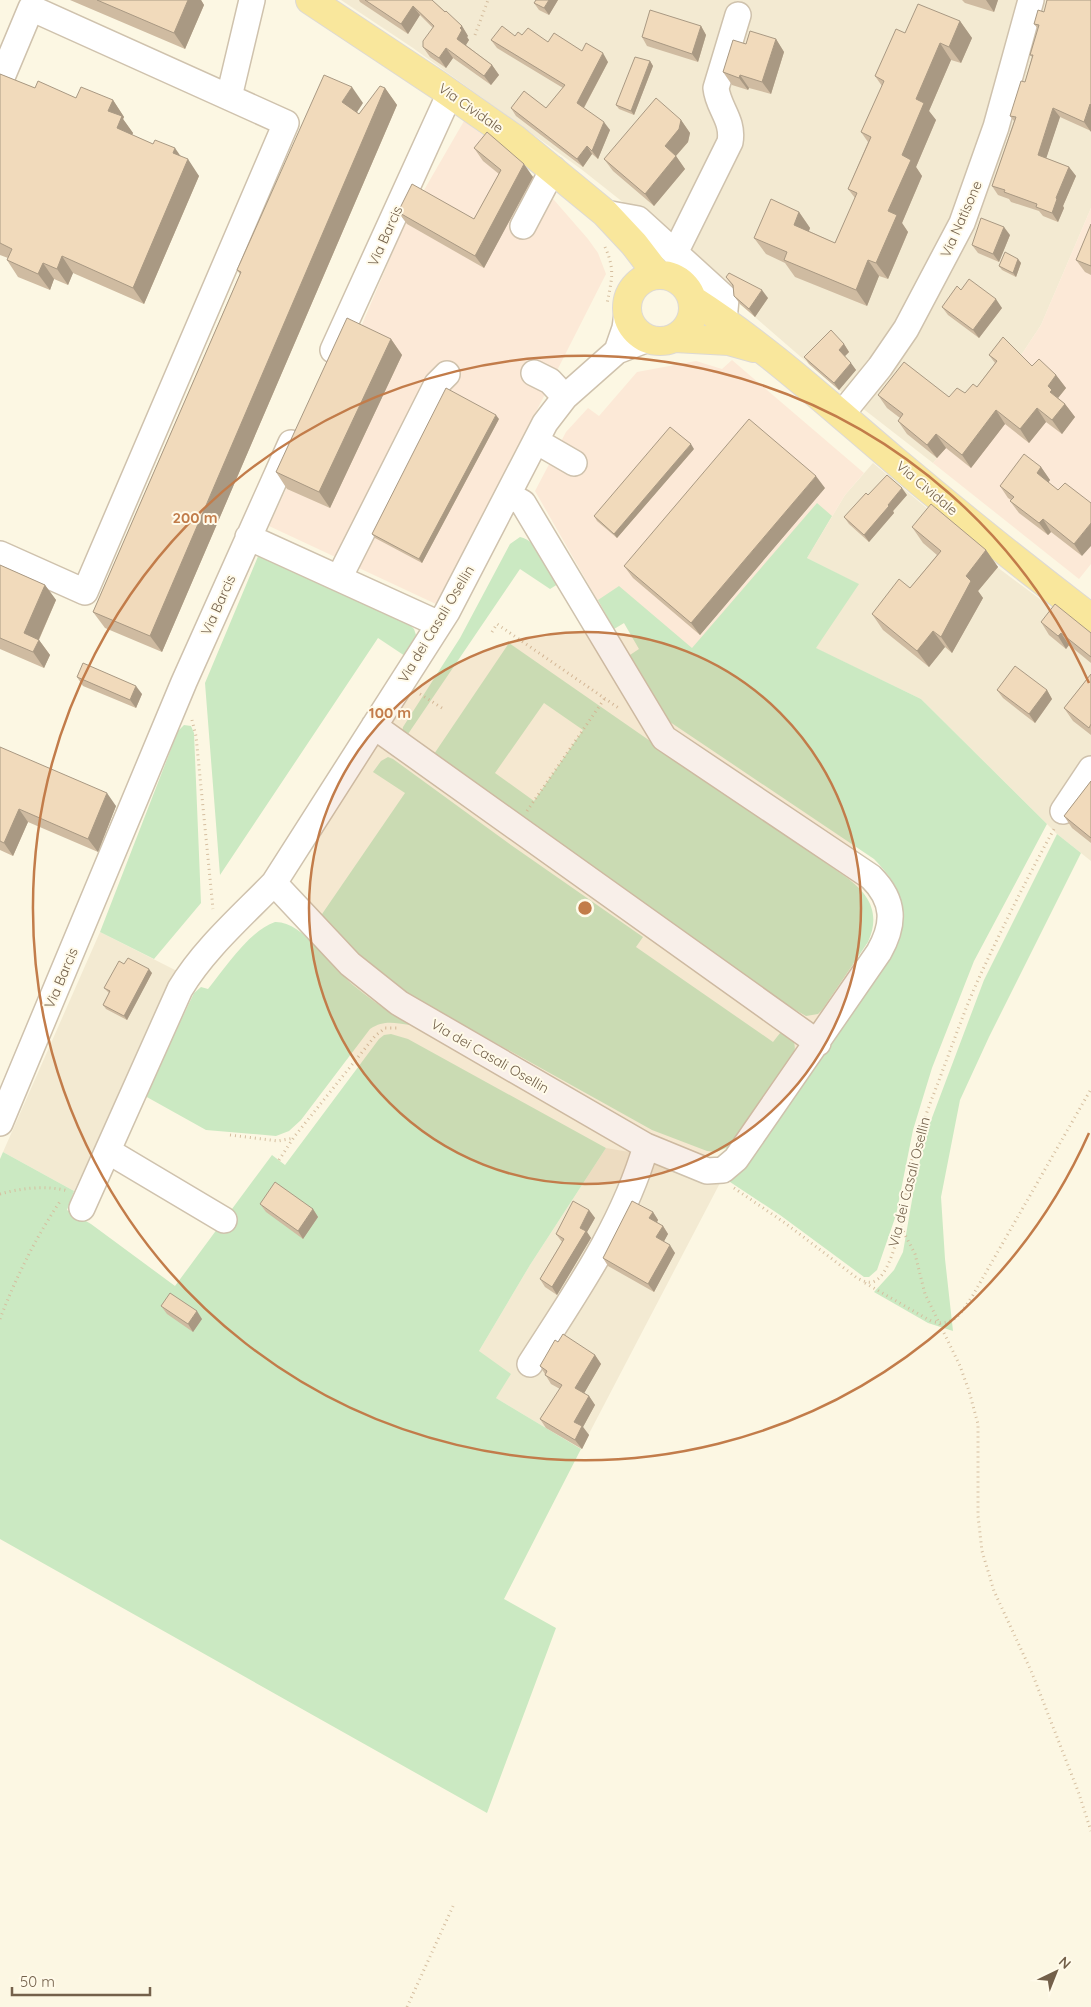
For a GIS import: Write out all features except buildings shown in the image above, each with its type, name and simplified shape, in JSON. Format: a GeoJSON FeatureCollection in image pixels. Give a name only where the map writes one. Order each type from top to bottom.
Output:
{"type":"FeatureCollection","features":[{"type":"Feature","properties":{"kind":"main road","name":"Via Cividale"},"geometry":{"type":"LineString","coordinates":[[310,0],[450,93],[515,139],[553,169],[657,274],[686,276],[724,320],[767,352],[977,529],[1091,618]]}},
{"type":"Feature","properties":{"kind":"main road","name":"Via Cividale"},"geometry":{"type":"LineString","coordinates":[[610,228],[632,262],[634,276],[622,305]]}},
{"type":"Feature","properties":{"kind":"main road"},"geometry":{"type":"LineString","coordinates":[[648,339],[638,334],[631,325],[622,305],[639,282],[657,274]]}},
{"type":"Feature","properties":{"kind":"main road"},"geometry":{"type":"LineString","coordinates":[[675,338],[683,333],[693,318],[686,276]]}},
{"type":"Feature","properties":{"kind":"main road","name":"Via Cividale"},"geometry":{"type":"LineString","coordinates":[[648,339],[666,341],[675,338],[729,341],[767,352]]}},
{"type":"Feature","properties":{"kind":"street"},"geometry":{"type":"LineString","coordinates":[[228,97],[252,0]]}},
{"type":"Feature","properties":{"kind":"street","name":"Via Natisone"},"geometry":{"type":"LineString","coordinates":[[841,415],[880,367],[906,328],[962,223],[996,128],[1031,0]]}},
{"type":"Feature","properties":{"kind":"street"},"geometry":{"type":"LineString","coordinates":[[0,82],[32,8],[286,122],[85,592],[0,554]]}},
{"type":"Feature","properties":{"kind":"street"},"geometry":{"type":"LineString","coordinates":[[686,276],[732,132],[730,123],[717,98],[716,88],[738,15]]}},
{"type":"Feature","properties":{"kind":"street","name":"Via Barcis"},"geometry":{"type":"LineString","coordinates":[[322,374],[450,93]]}},
{"type":"Feature","properties":{"kind":"street"},"geometry":{"type":"LineString","coordinates":[[523,226],[553,169]]}},
{"type":"Feature","properties":{"kind":"street"},"geometry":{"type":"LineString","coordinates":[[610,228],[638,219],[686,276]]}},
{"type":"Feature","properties":{"kind":"street","name":"Via dei Casali Osellin"},"geometry":{"type":"LineString","coordinates":[[617,351],[625,328],[622,305]]}},
{"type":"Feature","properties":{"kind":"street","name":"Via dei Casali Osellin"},"geometry":{"type":"LineString","coordinates":[[648,339],[617,351],[555,408],[536,440],[455,598],[274,883],[350,964],[399,1003],[646,1146],[699,1169],[714,1172],[723,1170],[731,1164],[818,1043]]}},
{"type":"Feature","properties":{"kind":"street"},"geometry":{"type":"LineString","coordinates":[[534,373],[550,381],[565,397]]}},
{"type":"Feature","properties":{"kind":"street"},"geometry":{"type":"LineString","coordinates":[[339,578],[437,384],[447,374]]}},
{"type":"Feature","properties":{"kind":"street","name":"Via Barcis"},"geometry":{"type":"LineString","coordinates":[[0,1123],[184,682],[302,419]]}},
{"type":"Feature","properties":{"kind":"street"},"geometry":{"type":"LineString","coordinates":[[536,440],[574,462]]}},
{"type":"Feature","properties":{"kind":"street"},"geometry":{"type":"LineString","coordinates":[[374,726],[818,1043],[885,942],[891,919],[890,910],[881,888],[872,878],[664,738],[523,503],[508,495]]}},
{"type":"Feature","properties":{"kind":"street"},"geometry":{"type":"LineString","coordinates":[[248,537],[439,624]]}},
{"type":"Feature","properties":{"kind":"street"},"geometry":{"type":"LineString","coordinates":[[1063,811],[1091,769]]}},
{"type":"Feature","properties":{"kind":"street"},"geometry":{"type":"LineString","coordinates":[[79,1198],[108,1151],[174,1000],[188,976],[214,944],[274,883]]}},
{"type":"Feature","properties":{"kind":"street"},"geometry":{"type":"LineString","coordinates":[[530,1364],[612,1231],[635,1183],[646,1146]]}},
{"type":"Feature","properties":{"kind":"street"},"geometry":{"type":"LineString","coordinates":[[108,1151],[224,1220]]}},
{"type":"Feature","properties":{"kind":"path"},"geometry":{"type":"LineString","coordinates":[[475,35],[488,0]]}},
{"type":"Feature","properties":{"kind":"path"},"geometry":{"type":"LineString","coordinates":[[610,228],[610,258],[613,281],[622,305]]}},
{"type":"Feature","properties":{"kind":"path"},"geometry":{"type":"LineString","coordinates":[[492,632],[497,624],[627,713]]}},
{"type":"Feature","properties":{"kind":"path"},"geometry":{"type":"LineString","coordinates":[[416,692],[442,708]]}},
{"type":"Feature","properties":{"kind":"path"},"geometry":{"type":"LineString","coordinates":[[516,827],[604,698]]}},
{"type":"Feature","properties":{"kind":"path"},"geometry":{"type":"LineString","coordinates":[[192,718],[196,736],[213,908]]}},
{"type":"Feature","properties":{"kind":"path","name":"Via dei Casali Osellin"},"geometry":{"type":"LineString","coordinates":[[863,1281],[875,1281],[888,1263],[901,1227],[909,1174],[919,1132],[978,980],[1043,848]]}},
{"type":"Feature","properties":{"kind":"path"},"geometry":{"type":"LineString","coordinates":[[279,1160],[294,1138],[375,1036],[385,1028],[403,1030]]}},
{"type":"Feature","properties":{"kind":"path"},"geometry":{"type":"LineString","coordinates":[[731,1186],[785,1223],[863,1281],[906,1308],[930,1322],[941,1324],[949,1322],[957,1317],[972,1295],[1091,1089]]}},
{"type":"Feature","properties":{"kind":"path"},"geometry":{"type":"LineString","coordinates":[[230,1135],[278,1141],[294,1138]]}},
{"type":"Feature","properties":{"kind":"path"},"geometry":{"type":"LineString","coordinates":[[0,1194],[20,1189],[49,1188],[79,1198],[32,1247],[13,1283],[0,1319]]}},
{"type":"Feature","properties":{"kind":"path"},"geometry":{"type":"LineString","coordinates":[[901,1227],[915,1254],[925,1294],[941,1324],[970,1390],[978,1424],[978,1516],[982,1551],[992,1583],[1032,1673],[1078,1791],[1091,1831]]}},
{"type":"Feature","properties":{"kind":"path"},"geometry":{"type":"LineString","coordinates":[[407,2007],[454,1904]]}},
{"type":"Feature","properties":{"kind":"shaded area"},"geometry":{"type":"Polygon","coordinates":[[[341,0],[1091,0],[1091,208],[1041,325],[1020,357],[933,463],[839,390],[726,292],[672,241],[581,169],[413,48],[341,0]]]}},
{"type":"Feature","properties":{"kind":"shaded area"},"geometry":{"type":"Polygon","coordinates":[[[464,121],[534,177],[588,239],[598,253],[606,274],[438,605],[269,526],[358,334],[405,223],[464,121]]]}},
{"type":"Feature","properties":{"kind":"shaded area"},"geometry":{"type":"Polygon","coordinates":[[[1091,208],[1091,564],[1079,579],[933,463],[1020,357],[1041,325],[1091,208]]]}},
{"type":"Feature","properties":{"kind":"shaded area"},"geometry":{"type":"Polygon","coordinates":[[[732,360],[864,473],[845,495],[807,558],[670,722],[630,655],[639,649],[624,623],[614,629],[535,491],[566,432],[588,408],[599,416],[637,372],[696,361],[722,369],[732,360]]]}},
{"type":"Feature","properties":{"kind":"shaded area"},"geometry":{"type":"Polygon","coordinates":[[[873,463],[997,567],[1091,637],[1091,861],[1057,834],[921,699],[815,648],[858,584],[807,558],[845,495],[873,463]]]}},
{"type":"Feature","properties":{"kind":"shaded area"},"geometry":{"type":"Polygon","coordinates":[[[100,932],[177,971],[74,1191],[3,1152],[100,932]]]}},
{"type":"Feature","properties":{"kind":"shaded area"},"geometry":{"type":"Polygon","coordinates":[[[606,1148],[664,1158],[720,1183],[581,1449],[496,1398],[479,1351],[530,1265],[606,1148]]]}},
{"type":"Feature","properties":{"kind":"green space"},"geometry":{"type":"Polygon","coordinates":[[[817,503],[832,516],[807,558],[859,584],[816,648],[921,699],[1047,824],[974,961],[932,1068],[913,1130],[896,1215],[877,1270],[869,1277],[864,1277],[780,1215],[724,1178],[741,1169],[751,1160],[889,958],[902,917],[899,895],[886,872],[874,859],[670,722],[630,655],[639,649],[624,623],[614,629],[598,600],[619,586],[692,648],[817,503]]]}},
{"type":"Feature","properties":{"kind":"green space"},"geometry":{"type":"Polygon","coordinates":[[[520,537],[533,544],[538,550],[558,584],[550,589],[520,569],[406,737],[402,732],[403,727],[460,638],[510,544],[520,537]]]}},
{"type":"Feature","properties":{"kind":"green space"},"geometry":{"type":"Polygon","coordinates":[[[259,554],[408,623],[414,629],[416,635],[405,656],[378,638],[220,875],[205,683],[259,554]]]}},
{"type":"Feature","properties":{"kind":"green space"},"geometry":{"type":"Polygon","coordinates":[[[509,643],[854,883],[866,897],[873,913],[872,932],[868,942],[822,1010],[818,1014],[806,1016],[520,820],[432,757],[509,643]],[[544,703],[495,773],[534,801],[583,730],[544,703]]]}},
{"type":"Feature","properties":{"kind":"green space"},"geometry":{"type":"Polygon","coordinates":[[[184,725],[191,726],[194,733],[201,903],[154,959],[100,932],[178,731],[184,725]]]}},
{"type":"Feature","properties":{"kind":"green space"},"geometry":{"type":"Polygon","coordinates":[[[388,757],[643,937],[636,947],[773,1042],[784,1028],[794,1044],[793,1056],[729,1147],[716,1152],[707,1151],[652,1130],[404,992],[368,964],[320,917],[405,793],[373,772],[381,761],[388,757]]]}},
{"type":"Feature","properties":{"kind":"green space"},"geometry":{"type":"Polygon","coordinates":[[[1057,834],[1081,853],[989,1037],[960,1100],[941,1197],[945,1259],[953,1331],[928,1323],[874,1292],[894,1270],[903,1252],[916,1177],[927,1131],[984,980],[1057,834]]]}},
{"type":"Feature","properties":{"kind":"green space"},"geometry":{"type":"Polygon","coordinates":[[[275,922],[286,924],[307,937],[353,985],[410,1025],[385,1023],[370,1029],[301,1120],[289,1131],[276,1136],[206,1130],[145,1096],[194,993],[201,987],[208,989],[230,961],[256,933],[275,922]]]}},
{"type":"Feature","properties":{"kind":"green space"},"geometry":{"type":"Polygon","coordinates":[[[391,1034],[408,1039],[606,1148],[530,1265],[479,1351],[511,1374],[496,1398],[581,1449],[504,1599],[556,1628],[487,1813],[0,1539],[0,1159],[3,1152],[74,1191],[67,1210],[91,1224],[175,1286],[272,1155],[285,1165],[379,1039],[384,1035],[391,1034]]]}}]}
